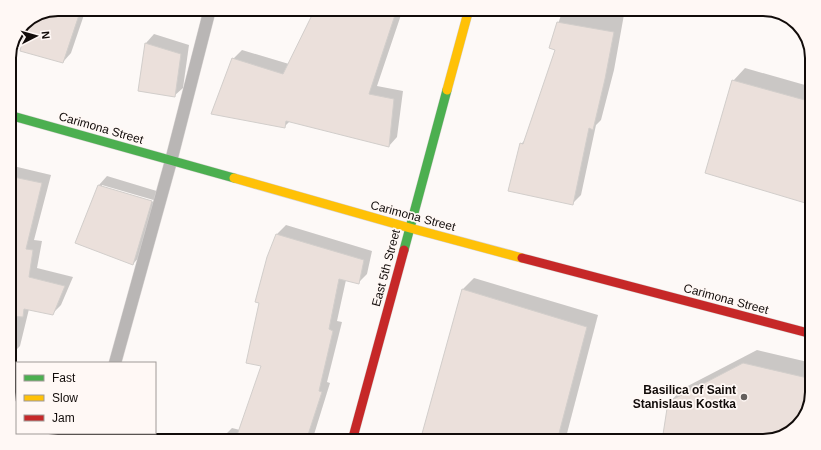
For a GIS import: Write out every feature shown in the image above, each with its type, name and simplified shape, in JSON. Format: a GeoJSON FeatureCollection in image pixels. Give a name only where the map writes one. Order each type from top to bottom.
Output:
{"type":"FeatureCollection","features":[{"type":"Feature","properties":{"kind":"street","name":"East 5th Street"},"geometry":{"type":"LineString","coordinates":[[354,434],[467,16]]}},
{"type":"Feature","properties":{"kind":"street","name":"Carimona Street"},"geometry":{"type":"LineString","coordinates":[[16,117],[410,228],[805,332]]}},
{"type":"Feature","properties":{"kind":"lane"},"geometry":{"type":"LineString","coordinates":[[115,362],[171,161],[208,16]]}},
{"type":"Feature","properties":{"kind":"building"},"geometry":{"type":"Polygon","coordinates":[[[52,16],[79,16],[63,63],[20,51],[25,32],[30,26],[44,18],[52,16]]]}},
{"type":"Feature","properties":{"kind":"building"},"geometry":{"type":"Polygon","coordinates":[[[312,16],[395,16],[369,94],[394,99],[389,147],[286,121],[285,128],[211,114],[232,58],[283,74],[312,16]]]}},
{"type":"Feature","properties":{"kind":"building"},"geometry":{"type":"Polygon","coordinates":[[[557,22],[614,32],[593,130],[589,128],[573,205],[508,191],[520,143],[523,144],[555,50],[549,48],[557,22]]]}},
{"type":"Feature","properties":{"kind":"building"},"geometry":{"type":"Polygon","coordinates":[[[145,43],[181,54],[175,97],[138,91],[145,43]]]}},
{"type":"Feature","properties":{"kind":"building"},"geometry":{"type":"Polygon","coordinates":[[[732,80],[805,100],[805,203],[705,173],[732,80]]]}},
{"type":"Feature","properties":{"kind":"building"},"geometry":{"type":"Polygon","coordinates":[[[16,177],[42,183],[26,249],[33,250],[29,277],[65,286],[53,315],[24,309],[23,317],[16,316],[16,177]]]}},
{"type":"Feature","properties":{"kind":"building"},"geometry":{"type":"Polygon","coordinates":[[[98,185],[152,201],[133,265],[75,243],[98,185]]]}},
{"type":"Feature","properties":{"kind":"building"},"geometry":{"type":"Polygon","coordinates":[[[276,234],[364,260],[359,284],[339,279],[329,329],[333,331],[319,391],[322,392],[308,434],[237,434],[261,366],[246,363],[259,303],[255,302],[267,257],[276,234]]]}},
{"type":"Feature","properties":{"kind":"building"},"geometry":{"type":"Polygon","coordinates":[[[462,289],[587,327],[559,434],[422,434],[462,289]]]}},
{"type":"Feature","properties":{"kind":"building","name":"Basilica of Saint Stanislaus Kostka"},"geometry":{"type":"Polygon","coordinates":[[[743,363],[805,377],[805,398],[801,411],[795,420],[789,425],[779,431],[769,434],[663,434],[668,402],[743,363]]]}},
{"type":"Feature","properties":{"kind":"traffic: fast"},"geometry":{"type":"LineString","coordinates":[[404,250],[447,90]]}},
{"type":"Feature","properties":{"kind":"traffic: fast"},"geometry":{"type":"LineString","coordinates":[[16,117],[234,178]]}},
{"type":"Feature","properties":{"kind":"traffic: slow"},"geometry":{"type":"LineString","coordinates":[[447,90],[467,16]]}},
{"type":"Feature","properties":{"kind":"traffic: slow"},"geometry":{"type":"LineString","coordinates":[[234,178],[522,258]]}},
{"type":"Feature","properties":{"kind":"traffic: jam"},"geometry":{"type":"LineString","coordinates":[[354,434],[404,250]]}},
{"type":"Feature","properties":{"kind":"traffic: jam"},"geometry":{"type":"LineString","coordinates":[[522,258],[805,332]]}},
{"type":"Feature","properties":{"kind":"place","name":"Basilica of Saint Stanislaus Kostka"},"geometry":{"type":"Point","coordinates":[744,397]}}]}
